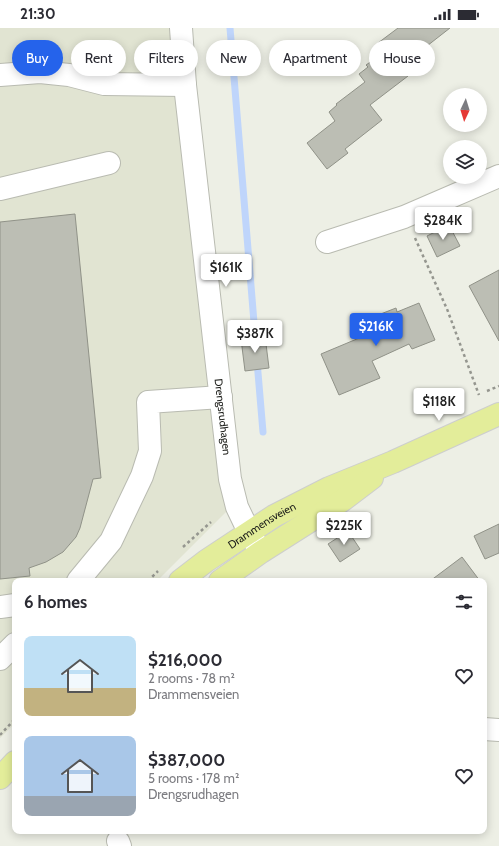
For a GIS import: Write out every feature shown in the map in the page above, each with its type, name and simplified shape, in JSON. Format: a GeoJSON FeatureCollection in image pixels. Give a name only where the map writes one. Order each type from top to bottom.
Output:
{"type":"FeatureCollection","features":[{"type":"Feature","properties":{"kind":"main road","name":"Drammensveien"},"geometry":{"type":"LineString","coordinates":[[184,578],[206,561],[274,516],[329,488],[393,462],[499,414]]}},
{"type":"Feature","properties":{"kind":"main road","name":"Drammensveien"},"geometry":{"type":"LineString","coordinates":[[224,578],[261,552],[343,500],[393,462]]}},
{"type":"Feature","properties":{"kind":"main road"},"geometry":{"type":"LineString","coordinates":[[0,778],[12,765]]}},
{"type":"Feature","properties":{"kind":"street","name":"Drengsrudhagen"},"geometry":{"type":"LineString","coordinates":[[180,28],[185,85],[230,479],[237,507],[261,552]]}},
{"type":"Feature","properties":{"kind":"street"},"geometry":{"type":"LineString","coordinates":[[0,75],[40,72],[69,75],[104,84],[185,85]]}},
{"type":"Feature","properties":{"kind":"street"},"geometry":{"type":"LineString","coordinates":[[0,189],[109,163]]}},
{"type":"Feature","properties":{"kind":"street"},"geometry":{"type":"LineString","coordinates":[[328,242],[404,216],[499,176]]}},
{"type":"Feature","properties":{"kind":"street"},"geometry":{"type":"LineString","coordinates":[[81,578],[111,542],[142,476],[150,451],[148,402],[221,397]]}},
{"type":"Feature","properties":{"kind":"street"},"geometry":{"type":"LineString","coordinates":[[0,607],[12,605]]}},
{"type":"Feature","properties":{"kind":"street"},"geometry":{"type":"LineString","coordinates":[[0,659],[12,647]]}},
{"type":"Feature","properties":{"kind":"street"},"geometry":{"type":"LineString","coordinates":[[487,729],[499,730]]}},
{"type":"Feature","properties":{"kind":"path"},"geometry":{"type":"LineString","coordinates":[[404,216],[447,309],[479,395]]}},
{"type":"Feature","properties":{"kind":"path"},"geometry":{"type":"LineString","coordinates":[[0,735],[12,722]]}},
{"type":"Feature","properties":{"kind":"shaded area"},"geometry":{"type":"Polygon","coordinates":[[[0,28],[174,28],[176,40],[134,40],[134,76],[180,76],[237,501],[160,578],[12,578],[12,726],[0,738],[0,28]]]}},
{"type":"Feature","properties":{"kind":"building"},"geometry":{"type":"Polygon","coordinates":[[[398,28],[450,28],[435,40],[382,40],[398,28]]]}},
{"type":"Feature","properties":{"kind":"building"},"geometry":{"type":"Polygon","coordinates":[[[369,63],[369,76],[408,76],[370,105],[382,120],[345,149],[348,153],[327,169],[307,143],[335,121],[329,112],[337,105],[336,104],[365,82],[360,76],[361,72],[368,67],[366,65],[369,63]]]}},
{"type":"Feature","properties":{"kind":"building"},"geometry":{"type":"Polygon","coordinates":[[[75,214],[101,478],[93,479],[80,528],[76,537],[63,552],[46,562],[29,568],[30,576],[0,579],[0,222],[75,214]]]}},
{"type":"Feature","properties":{"kind":"building"},"geometry":{"type":"Polygon","coordinates":[[[449,225],[460,246],[437,257],[427,236],[449,225]]]}},
{"type":"Feature","properties":{"kind":"building"},"geometry":{"type":"Polygon","coordinates":[[[499,270],[499,341],[469,286],[499,270]]]}},
{"type":"Feature","properties":{"kind":"building"},"geometry":{"type":"Polygon","coordinates":[[[419,303],[435,340],[412,349],[409,344],[372,361],[380,378],[339,395],[321,354],[364,336],[360,327],[375,321],[373,317],[396,308],[397,312],[419,303]]]}},
{"type":"Feature","properties":{"kind":"building"},"geometry":{"type":"Polygon","coordinates":[[[265,336],[269,368],[245,371],[241,339],[265,336]]]}},
{"type":"Feature","properties":{"kind":"building"},"geometry":{"type":"Polygon","coordinates":[[[499,524],[499,553],[485,559],[474,536],[499,524]]]}},
{"type":"Feature","properties":{"kind":"building"},"geometry":{"type":"Polygon","coordinates":[[[348,531],[360,549],[340,562],[328,544],[348,531]]]}},
{"type":"Feature","properties":{"kind":"building"},"geometry":{"type":"Polygon","coordinates":[[[462,557],[478,578],[434,578],[462,557]]]}},
{"type":"Feature","properties":{"kind":"waterway"},"geometry":{"type":"LineString","coordinates":[[230,28],[256,347]]}},
{"type":"Feature","properties":{"kind":"waterway"},"geometry":{"type":"LineString","coordinates":[[257,361],[263,432]]}}]}
